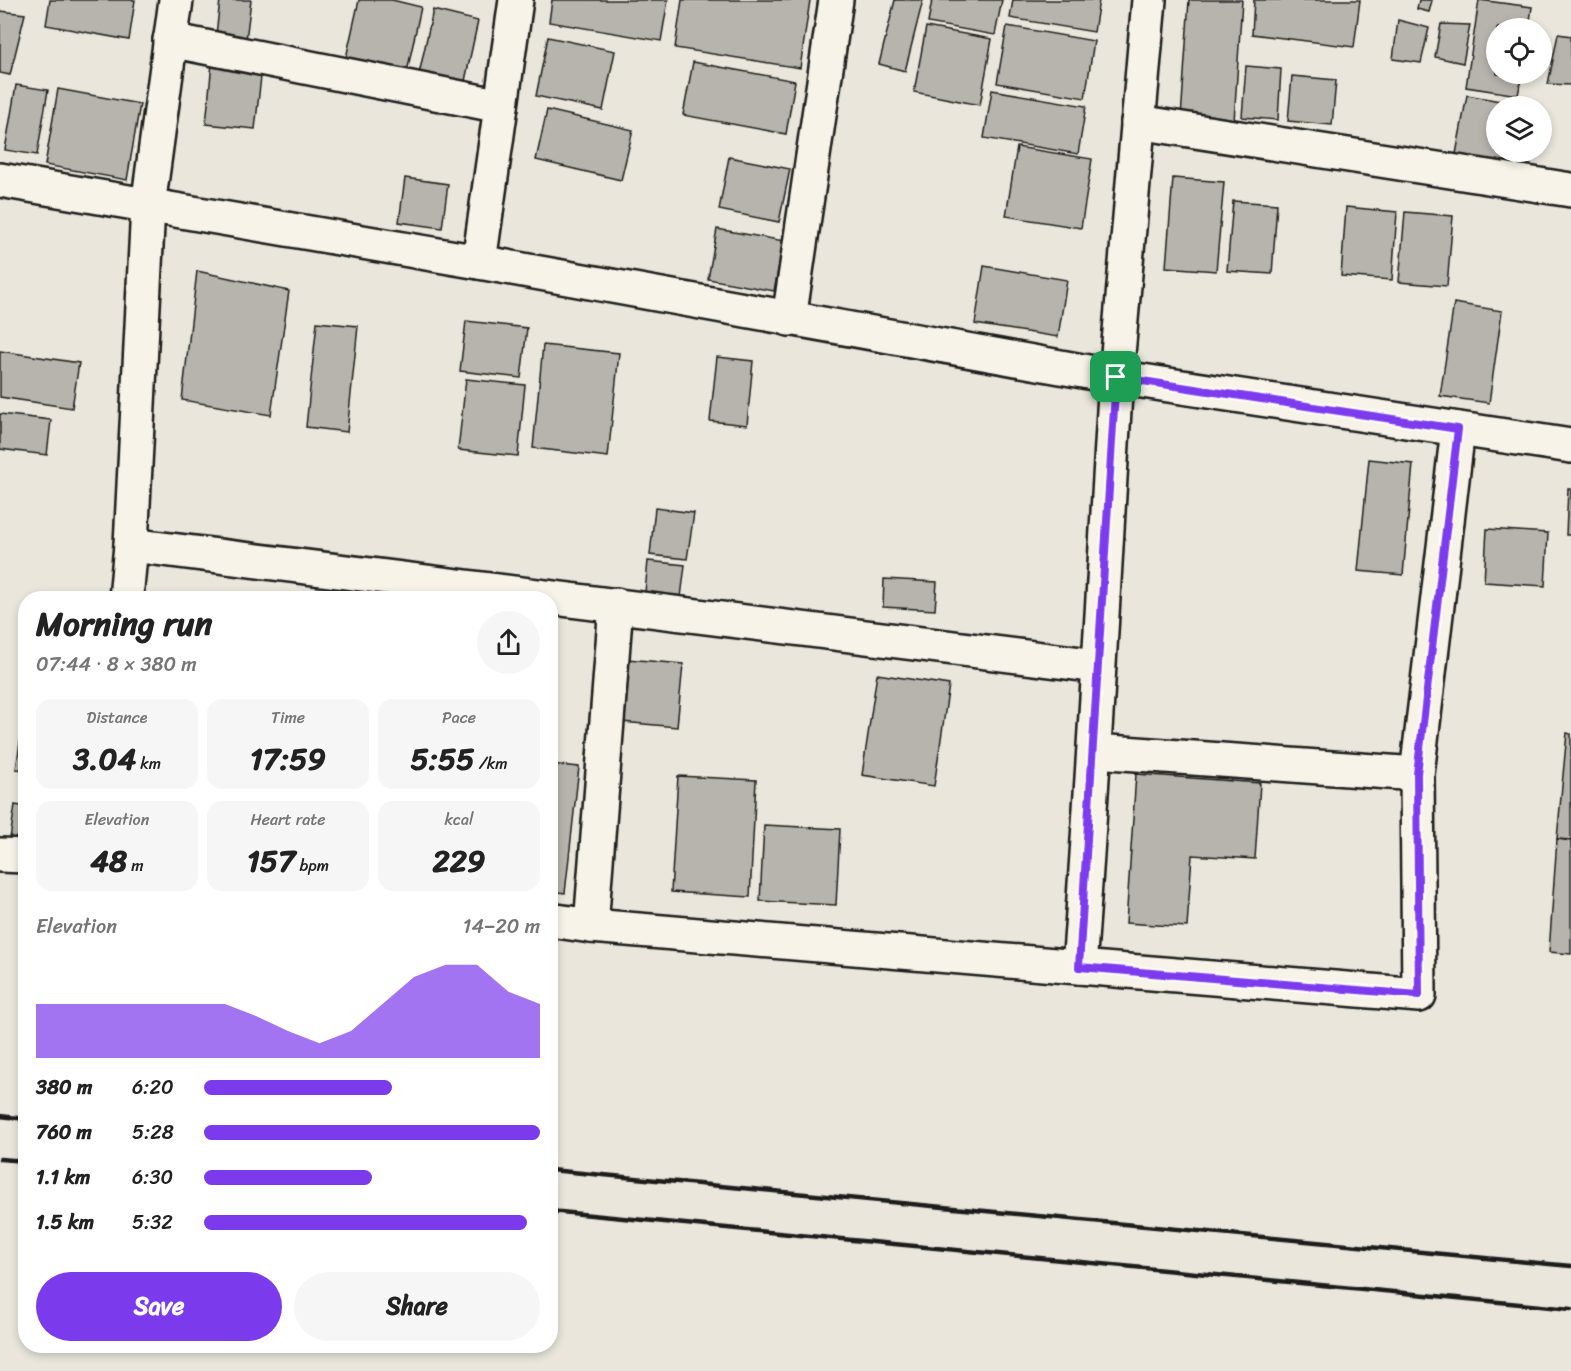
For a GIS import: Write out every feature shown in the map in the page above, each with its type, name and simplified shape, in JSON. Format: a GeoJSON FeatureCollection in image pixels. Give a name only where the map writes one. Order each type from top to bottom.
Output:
{"type":"FeatureCollection","features":[{"type":"Feature","properties":{"kind":"street"},"geometry":{"type":"LineString","coordinates":[[127,591],[148,206],[176,0]]}},
{"type":"Feature","properties":{"kind":"street"},"geometry":{"type":"LineString","coordinates":[[479,262],[516,0]]}},
{"type":"Feature","properties":{"kind":"street"},"geometry":{"type":"LineString","coordinates":[[789,319],[836,0]]}},
{"type":"Feature","properties":{"kind":"street"},"geometry":{"type":"LineString","coordinates":[[1079,967],[1095,751],[1116,377],[1149,0]]}},
{"type":"Feature","properties":{"kind":"street"},"geometry":{"type":"LineString","coordinates":[[170,40],[501,106]]}},
{"type":"Feature","properties":{"kind":"street"},"geometry":{"type":"LineString","coordinates":[[1138,122],[1571,190]]}},
{"type":"Feature","properties":{"kind":"street"},"geometry":{"type":"LineString","coordinates":[[0,180],[479,262],[1116,377],[1571,446]]}},
{"type":"Feature","properties":{"kind":"street"},"geometry":{"type":"LineString","coordinates":[[558,921],[591,926],[1419,995],[1417,774],[1458,429]]}},
{"type":"Feature","properties":{"kind":"street"},"geometry":{"type":"LineString","coordinates":[[131,545],[503,591]]}},
{"type":"Feature","properties":{"kind":"street"},"geometry":{"type":"LineString","coordinates":[[558,598],[1098,666]]}},
{"type":"Feature","properties":{"kind":"street"},"geometry":{"type":"LineString","coordinates":[[591,926],[616,605]]}},
{"type":"Feature","properties":{"kind":"street"},"geometry":{"type":"LineString","coordinates":[[1095,751],[1417,774]]}},
{"type":"Feature","properties":{"kind":"street"},"geometry":{"type":"LineString","coordinates":[[0,855],[18,856]]}},
{"type":"Feature","properties":{"kind":"building"},"geometry":{"type":"Polygon","coordinates":[[[50,0],[135,0],[129,40],[46,25],[50,0]]]}},
{"type":"Feature","properties":{"kind":"building"},"geometry":{"type":"Polygon","coordinates":[[[220,0],[251,0],[245,48],[215,44],[220,0]]]}},
{"type":"Feature","properties":{"kind":"building"},"geometry":{"type":"Polygon","coordinates":[[[359,0],[392,0],[421,7],[407,72],[346,58],[359,0]]]}},
{"type":"Feature","properties":{"kind":"building"},"geometry":{"type":"Polygon","coordinates":[[[552,0],[668,0],[661,41],[549,22],[552,0]]]}},
{"type":"Feature","properties":{"kind":"building"},"geometry":{"type":"Polygon","coordinates":[[[682,0],[810,0],[800,68],[675,48],[682,0]]]}},
{"type":"Feature","properties":{"kind":"building"},"geometry":{"type":"Polygon","coordinates":[[[895,0],[923,0],[905,71],[879,64],[895,0]]]}},
{"type":"Feature","properties":{"kind":"building"},"geometry":{"type":"Polygon","coordinates":[[[932,0],[1002,0],[995,35],[928,23],[932,0]]]}},
{"type":"Feature","properties":{"kind":"building"},"geometry":{"type":"Polygon","coordinates":[[[1013,0],[1099,0],[1094,32],[1010,18],[1013,0]]]}},
{"type":"Feature","properties":{"kind":"building"},"geometry":{"type":"Polygon","coordinates":[[[1189,0],[1242,0],[1234,121],[1181,118],[1189,0]]]}},
{"type":"Feature","properties":{"kind":"building"},"geometry":{"type":"Polygon","coordinates":[[[1254,0],[1360,0],[1354,47],[1252,34],[1254,0]]]}},
{"type":"Feature","properties":{"kind":"building"},"geometry":{"type":"Polygon","coordinates":[[[1419,0],[1432,0],[1429,12],[1417,9],[1419,0]]]}},
{"type":"Feature","properties":{"kind":"building"},"geometry":{"type":"Polygon","coordinates":[[[1479,0],[1532,7],[1530,18],[1486,18],[1486,84],[1520,84],[1518,95],[1466,87],[1479,0]]]}},
{"type":"Feature","properties":{"kind":"building"},"geometry":{"type":"Polygon","coordinates":[[[433,10],[478,21],[463,90],[418,79],[433,10]]]}},
{"type":"Feature","properties":{"kind":"building"},"geometry":{"type":"Polygon","coordinates":[[[0,11],[25,14],[10,75],[0,73],[0,11]]]}},
{"type":"Feature","properties":{"kind":"building"},"geometry":{"type":"Polygon","coordinates":[[[1398,20],[1429,28],[1421,63],[1393,59],[1398,20]]]}},
{"type":"Feature","properties":{"kind":"building"},"geometry":{"type":"Polygon","coordinates":[[[1441,24],[1470,25],[1463,63],[1435,57],[1441,24]]]}},
{"type":"Feature","properties":{"kind":"building"},"geometry":{"type":"Polygon","coordinates":[[[1007,26],[1094,41],[1085,98],[997,83],[1007,26]]]}},
{"type":"Feature","properties":{"kind":"building"},"geometry":{"type":"Polygon","coordinates":[[[926,27],[992,39],[980,105],[914,92],[926,27]]]}},
{"type":"Feature","properties":{"kind":"building"},"geometry":{"type":"Polygon","coordinates":[[[1558,34],[1571,36],[1571,85],[1548,84],[1552,84],[1552,64],[1558,34]]]}},
{"type":"Feature","properties":{"kind":"building"},"geometry":{"type":"Polygon","coordinates":[[[548,37],[615,51],[603,110],[536,96],[548,37]]]}},
{"type":"Feature","properties":{"kind":"building"},"geometry":{"type":"Polygon","coordinates":[[[693,62],[795,81],[786,134],[683,115],[693,62]]]}},
{"type":"Feature","properties":{"kind":"building"},"geometry":{"type":"Polygon","coordinates":[[[212,63],[262,68],[255,129],[206,124],[212,63]]]}},
{"type":"Feature","properties":{"kind":"building"},"geometry":{"type":"Polygon","coordinates":[[[1246,66],[1281,69],[1278,120],[1242,117],[1246,66]]]}},
{"type":"Feature","properties":{"kind":"building"},"geometry":{"type":"Polygon","coordinates":[[[1292,76],[1336,80],[1332,125],[1288,121],[1292,76]]]}},
{"type":"Feature","properties":{"kind":"building"},"geometry":{"type":"Polygon","coordinates":[[[16,85],[48,90],[37,155],[5,150],[16,85]]]}},
{"type":"Feature","properties":{"kind":"building"},"geometry":{"type":"Polygon","coordinates":[[[58,89],[140,104],[127,180],[45,165],[58,89]]]}},
{"type":"Feature","properties":{"kind":"building"},"geometry":{"type":"Polygon","coordinates":[[[992,90],[1086,106],[1078,154],[984,138],[992,90]]]}},
{"type":"Feature","properties":{"kind":"building"},"geometry":{"type":"Polygon","coordinates":[[[1467,95],[1486,98],[1486,159],[1456,154],[1467,95]]]}},
{"type":"Feature","properties":{"kind":"building"},"geometry":{"type":"Polygon","coordinates":[[[547,110],[633,130],[621,180],[536,160],[547,110]]]}},
{"type":"Feature","properties":{"kind":"building"},"geometry":{"type":"Polygon","coordinates":[[[1017,147],[1092,159],[1081,228],[1006,216],[1017,147]]]}},
{"type":"Feature","properties":{"kind":"building"},"geometry":{"type":"Polygon","coordinates":[[[729,157],[790,169],[779,222],[719,210],[729,157]]]}},
{"type":"Feature","properties":{"kind":"building"},"geometry":{"type":"Polygon","coordinates":[[[405,178],[448,184],[442,228],[399,222],[405,178]]]}},
{"type":"Feature","properties":{"kind":"building"},"geometry":{"type":"Polygon","coordinates":[[[1173,178],[1224,182],[1216,271],[1166,267],[1173,178]]]}},
{"type":"Feature","properties":{"kind":"building"},"geometry":{"type":"Polygon","coordinates":[[[1233,201],[1277,204],[1272,274],[1227,271],[1233,201]]]}},
{"type":"Feature","properties":{"kind":"building"},"geometry":{"type":"Polygon","coordinates":[[[1346,207],[1397,212],[1392,280],[1341,276],[1346,207]]]}},
{"type":"Feature","properties":{"kind":"building"},"geometry":{"type":"Polygon","coordinates":[[[1405,212],[1453,216],[1447,286],[1399,282],[1405,212]]]}},
{"type":"Feature","properties":{"kind":"building"},"geometry":{"type":"Polygon","coordinates":[[[717,229],[784,241],[774,291],[708,279],[717,229]]]}},
{"type":"Feature","properties":{"kind":"building"},"geometry":{"type":"Polygon","coordinates":[[[984,266],[1067,280],[1058,337],[975,324],[984,266]]]}},
{"type":"Feature","properties":{"kind":"building"},"geometry":{"type":"Polygon","coordinates":[[[197,271],[289,291],[271,415],[182,400],[197,271]]]}},
{"type":"Feature","properties":{"kind":"building"},"geometry":{"type":"Polygon","coordinates":[[[1454,303],[1502,311],[1489,403],[1440,396],[1454,303]]]}},
{"type":"Feature","properties":{"kind":"building"},"geometry":{"type":"Polygon","coordinates":[[[466,321],[527,328],[521,378],[460,371],[466,321]]]}},
{"type":"Feature","properties":{"kind":"building"},"geometry":{"type":"Polygon","coordinates":[[[317,322],[358,326],[347,432],[306,427],[317,322]]]}},
{"type":"Feature","properties":{"kind":"building"},"geometry":{"type":"Polygon","coordinates":[[[543,345],[619,353],[608,457],[533,448],[543,345]]]}},
{"type":"Feature","properties":{"kind":"building"},"geometry":{"type":"Polygon","coordinates":[[[0,351],[79,363],[72,408],[0,397],[0,351]]]}},
{"type":"Feature","properties":{"kind":"building"},"geometry":{"type":"Polygon","coordinates":[[[717,357],[753,361],[747,425],[710,421],[717,357]]]}},
{"type":"Feature","properties":{"kind":"building"},"geometry":{"type":"Polygon","coordinates":[[[466,379],[525,385],[518,456],[458,450],[466,379]]]}},
{"type":"Feature","properties":{"kind":"building"},"geometry":{"type":"Polygon","coordinates":[[[0,414],[51,420],[47,455],[0,449],[0,414]]]}},
{"type":"Feature","properties":{"kind":"building"},"geometry":{"type":"Polygon","coordinates":[[[1369,459],[1413,464],[1403,575],[1358,571],[1369,459]]]}},
{"type":"Feature","properties":{"kind":"building"},"geometry":{"type":"Polygon","coordinates":[[[1568,489],[1571,489],[1571,535],[1566,535],[1568,489]]]}},
{"type":"Feature","properties":{"kind":"building"},"geometry":{"type":"Polygon","coordinates":[[[655,508],[694,513],[687,559],[650,555],[655,508]]]}},
{"type":"Feature","properties":{"kind":"building"},"geometry":{"type":"Polygon","coordinates":[[[1487,529],[1548,533],[1545,586],[1484,582],[1487,529]]]}},
{"type":"Feature","properties":{"kind":"building"},"geometry":{"type":"Polygon","coordinates":[[[648,561],[685,565],[681,597],[645,592],[648,561]]]}},
{"type":"Feature","properties":{"kind":"building"},"geometry":{"type":"Polygon","coordinates":[[[884,579],[937,582],[935,610],[883,607],[884,579]]]}},
{"type":"Feature","properties":{"kind":"building"},"geometry":{"type":"Polygon","coordinates":[[[627,659],[683,664],[677,727],[622,722],[627,659]]]}},
{"type":"Feature","properties":{"kind":"building"},"geometry":{"type":"Polygon","coordinates":[[[877,674],[949,685],[934,786],[862,775],[877,674]]]}},
{"type":"Feature","properties":{"kind":"building"},"geometry":{"type":"Polygon","coordinates":[[[1567,733],[1571,734],[1571,840],[1557,839],[1567,733]]]}},
{"type":"Feature","properties":{"kind":"building"},"geometry":{"type":"Polygon","coordinates":[[[558,765],[579,767],[565,893],[558,892],[558,765]]]}},
{"type":"Feature","properties":{"kind":"building"},"geometry":{"type":"Polygon","coordinates":[[[1136,774],[1260,783],[1255,859],[1192,855],[1187,927],[1126,923],[1136,774]]]}},
{"type":"Feature","properties":{"kind":"building"},"geometry":{"type":"Polygon","coordinates":[[[678,776],[756,780],[750,897],[671,892],[678,776]]]}},
{"type":"Feature","properties":{"kind":"building"},"geometry":{"type":"Polygon","coordinates":[[[15,805],[18,806],[18,840],[10,839],[15,805]]]}},
{"type":"Feature","properties":{"kind":"building"},"geometry":{"type":"Polygon","coordinates":[[[764,825],[840,829],[836,905],[760,901],[764,825]]]}},
{"type":"Feature","properties":{"kind":"building"},"geometry":{"type":"Polygon","coordinates":[[[1557,839],[1571,841],[1571,954],[1549,952],[1557,839]]]}},
{"type":"Feature","properties":{"kind":"railway"},"geometry":{"type":"LineString","coordinates":[[0,1116],[18,1118]]}},
{"type":"Feature","properties":{"kind":"railway"},"geometry":{"type":"LineString","coordinates":[[0,1159],[18,1160]]}},
{"type":"Feature","properties":{"kind":"railway"},"geometry":{"type":"LineString","coordinates":[[558,1171],[1571,1266]]}},
{"type":"Feature","properties":{"kind":"railway"},"geometry":{"type":"LineString","coordinates":[[558,1212],[1571,1309]]}},
{"type":"Feature","properties":{"kind":"route"},"geometry":{"type":"LineString","coordinates":[[1116,377],[1458,429],[1417,774],[1419,995],[1079,967],[1095,751],[1116,377]]}}]}
